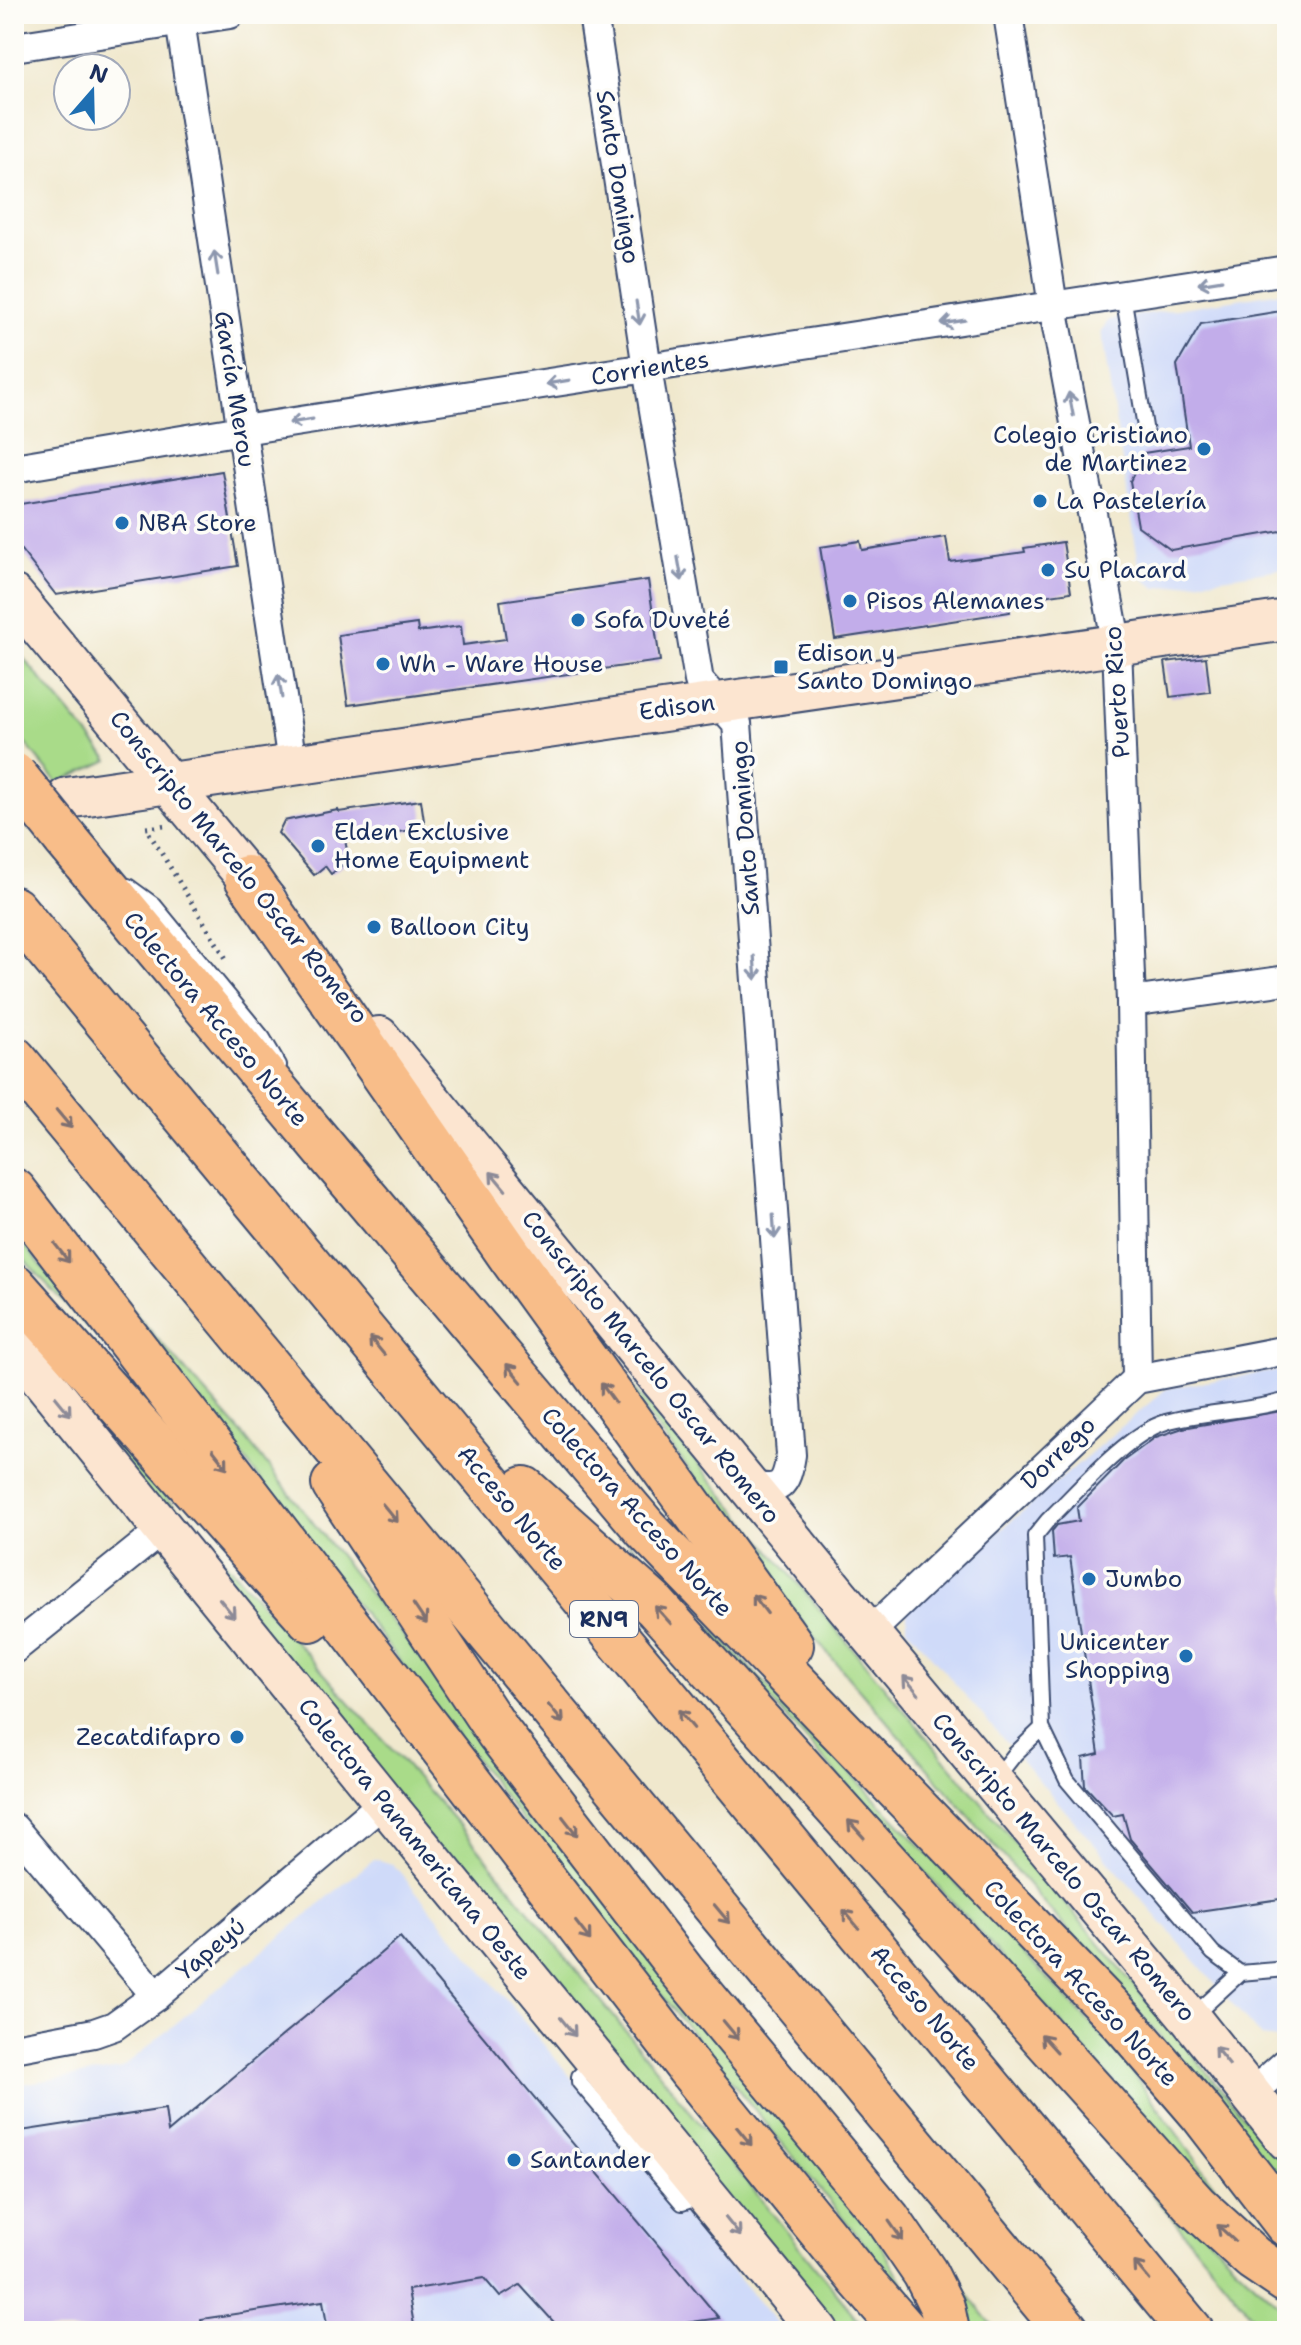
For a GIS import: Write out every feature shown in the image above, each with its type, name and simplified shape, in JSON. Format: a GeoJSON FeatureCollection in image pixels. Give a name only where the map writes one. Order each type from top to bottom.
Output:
{"type":"FeatureCollection","features":[{"type":"Feature","properties":{"kind":"highway","name":"Colectora Acceso Norte"},"geometry":{"type":"LineString","coordinates":[[14,775],[67,826],[338,1165],[645,1528],[1123,2022],[1203,2115],[1279,2212]]}},
{"type":"Feature","properties":{"kind":"highway"},"geometry":{"type":"LineString","coordinates":[[247,878],[511,1257],[730,1562],[927,1821]]}},
{"type":"Feature","properties":{"kind":"highway","name":"Acceso Norte"},"geometry":{"type":"LineString","coordinates":[[14,909],[1191,2331]]}},
{"type":"Feature","properties":{"kind":"highway"},"geometry":{"type":"LineString","coordinates":[[14,1059],[1067,2331]]}},
{"type":"Feature","properties":{"kind":"highway"},"geometry":{"type":"LineString","coordinates":[[14,1191],[692,2072],[905,2331]]}},
{"type":"Feature","properties":{"kind":"highway"},"geometry":{"type":"LineString","coordinates":[[14,1286],[555,1894]]}},
{"type":"Feature","properties":{"kind":"highway"},"geometry":{"type":"LineString","coordinates":[[207,1292],[498,1732],[682,1971],[888,2219],[925,2273],[942,2307],[947,2331]]}},
{"type":"Feature","properties":{"kind":"highway"},"geometry":{"type":"LineString","coordinates":[[419,1396],[655,1606],[1196,2206],[1253,2258],[1287,2281]]}},
{"type":"Feature","properties":{"kind":"street"},"geometry":{"type":"LineString","coordinates":[[14,47],[180,18],[230,14]]}},
{"type":"Feature","properties":{"kind":"street","name":"Santo Domingo"},"geometry":{"type":"LineString","coordinates":[[593,14],[699,681],[737,723],[791,1455],[785,1478],[778,1487],[769,1491],[750,1485]]}},
{"type":"Feature","properties":{"kind":"street","name":"Puerto Rico"},"geometry":{"type":"LineString","coordinates":[[1008,14],[1053,306],[1117,646],[1131,1002],[1137,1379]]}},
{"type":"Feature","properties":{"kind":"street","name":"García Merou"},"geometry":{"type":"LineString","coordinates":[[180,18],[292,763]]}},
{"type":"Feature","properties":{"kind":"street","name":"Corrientes"},"geometry":{"type":"LineString","coordinates":[[14,468],[242,430],[1287,270]]}},
{"type":"Feature","properties":{"kind":"street","name":"Conscripto Marcelo Oscar Romero"},"geometry":{"type":"LineString","coordinates":[[14,596],[171,782],[992,1783],[1252,2093],[1287,2140]]}},
{"type":"Feature","properties":{"kind":"street","name":"Edison"},"geometry":{"type":"LineString","coordinates":[[67,826],[171,782],[1287,620]]}},
{"type":"Feature","properties":{"kind":"street"},"geometry":{"type":"LineString","coordinates":[[1131,1002],[1287,980]]}},
{"type":"Feature","properties":{"kind":"street","name":"Colectora Panamericana Oeste"},"geometry":{"type":"LineString","coordinates":[[14,1345],[818,2331]]}},
{"type":"Feature","properties":{"kind":"street"},"geometry":{"type":"LineString","coordinates":[[1137,1379],[1287,1350]]}},
{"type":"Feature","properties":{"kind":"street","name":"Dorrego"},"geometry":{"type":"LineString","coordinates":[[869,1633],[1137,1379]]}},
{"type":"Feature","properties":{"kind":"street"},"geometry":{"type":"LineString","coordinates":[[14,1649],[163,1529]]}},
{"type":"Feature","properties":{"kind":"street","name":"Yapeyú"},"geometry":{"type":"LineString","coordinates":[[14,2048],[94,2033],[114,2026],[156,1996],[384,1802]]}},
{"type":"Feature","properties":{"kind":"street"},"geometry":{"type":"LineString","coordinates":[[14,1828],[156,1996]]}},
{"type":"Feature","properties":{"kind":"street"},"geometry":{"type":"LineString","coordinates":[[1252,2093],[1287,2062]]}},
{"type":"Feature","properties":{"kind":"lane"},"geometry":{"type":"LineString","coordinates":[[1123,295],[1146,433]]}},
{"type":"Feature","properties":{"kind":"lane"},"geometry":{"type":"LineString","coordinates":[[67,826],[154,905],[263,1038],[338,1165]]}},
{"type":"Feature","properties":{"kind":"lane"},"geometry":{"type":"LineString","coordinates":[[1240,1973],[1213,1953],[1067,1780],[1042,1728],[1035,1536],[1140,1435],[1165,1422],[1263,1407],[1287,1400]]}},
{"type":"Feature","properties":{"kind":"lane"},"geometry":{"type":"LineString","coordinates":[[992,1783],[1015,1754],[1042,1728]]}},
{"type":"Feature","properties":{"kind":"lane"},"geometry":{"type":"LineString","coordinates":[[1190,2018],[1240,1973],[1287,1969]]}},
{"type":"Feature","properties":{"kind":"shaded area","name":"Colegio Cristiano de Martinez"},"geometry":{"type":"Polygon","coordinates":[[[1287,291],[1287,568],[1156,588],[1141,577],[1101,331],[1109,320],[1287,291]]]}},
{"type":"Feature","properties":{"kind":"shaded area","name":"Unicenter Shopping"},"geometry":{"type":"Polygon","coordinates":[[[1287,1369],[1287,2032],[1278,2039],[1261,2037],[907,1628],[907,1610],[1167,1388],[1287,1369]]]}},
{"type":"Feature","properties":{"kind":"shaded area"},"geometry":{"type":"Polygon","coordinates":[[[374,1859],[393,1864],[783,2331],[14,2331],[14,2085],[121,2069],[374,1859]]]}},
{"type":"Feature","properties":{"kind":"green space"},"geometry":{"type":"Polygon","coordinates":[[[14,647],[109,760],[58,783],[14,730],[14,647]]]}},
{"type":"Feature","properties":{"kind":"green space"},"geometry":{"type":"Polygon","coordinates":[[[14,1232],[118,1360],[14,1249],[14,1232]]]}},
{"type":"Feature","properties":{"kind":"green space"},"geometry":{"type":"Polygon","coordinates":[[[115,1291],[244,1436],[861,2211],[920,2312],[590,1908],[115,1291]]]}},
{"type":"Feature","properties":{"kind":"green space"},"geometry":{"type":"Polygon","coordinates":[[[570,1311],[1287,2168],[1287,2199],[1193,2075],[813,1636],[570,1311]]]}},
{"type":"Feature","properties":{"kind":"green space"},"geometry":{"type":"Polygon","coordinates":[[[14,1325],[466,1833],[867,2331],[830,2331],[14,1331],[14,1325]]]}},
{"type":"Feature","properties":{"kind":"green space"},"geometry":{"type":"Polygon","coordinates":[[[619,1531],[1117,2051],[1249,2233],[619,1531]]]}},
{"type":"Feature","properties":{"kind":"green space"},"geometry":{"type":"Polygon","coordinates":[[[1061,2084],[1235,2265],[1287,2312],[1287,2331],[1265,2331],[1061,2084]]]}},
{"type":"Feature","properties":{"kind":"green space"},"geometry":{"type":"Polygon","coordinates":[[[934,2252],[997,2331],[967,2331],[934,2252]]]}},
{"type":"Feature","properties":{"kind":"building"},"geometry":{"type":"Polygon","coordinates":[[[1287,310],[1287,530],[1171,550],[1138,526],[1130,481],[1144,453],[1189,446],[1177,365],[1201,324],[1287,310]]]}},
{"type":"Feature","properties":{"kind":"building","name":"NBA Store"},"geometry":{"type":"Polygon","coordinates":[[[222,471],[238,566],[56,595],[14,541],[14,505],[222,471]]]}},
{"type":"Feature","properties":{"kind":"building"},"geometry":{"type":"Polygon","coordinates":[[[946,537],[950,562],[1025,552],[1024,548],[1063,542],[1071,592],[1008,601],[1010,612],[835,639],[820,547],[860,541],[862,550],[946,537]]]}},
{"type":"Feature","properties":{"kind":"building"},"geometry":{"type":"Polygon","coordinates":[[[648,580],[660,661],[348,705],[338,635],[417,624],[418,632],[461,626],[463,645],[506,639],[500,601],[648,580]]]}},
{"type":"Feature","properties":{"kind":"building"},"geometry":{"type":"Polygon","coordinates":[[[1206,657],[1210,692],[1170,697],[1165,662],[1206,657]]]}},
{"type":"Feature","properties":{"kind":"building"},"geometry":{"type":"Polygon","coordinates":[[[421,800],[425,828],[345,840],[349,860],[331,874],[325,866],[314,875],[278,833],[284,821],[338,810],[421,800]]]}},
{"type":"Feature","properties":{"kind":"building","name":"Unicenter Shopping"},"geometry":{"type":"Polygon","coordinates":[[[1287,1410],[1287,1898],[1192,1912],[1130,1839],[1123,1814],[1113,1816],[1085,1786],[1083,1758],[1099,1754],[1070,1557],[1054,1559],[1052,1531],[1057,1525],[1079,1521],[1077,1508],[1123,1461],[1156,1437],[1183,1428],[1287,1410]]]}},
{"type":"Feature","properties":{"kind":"building"},"geometry":{"type":"Polygon","coordinates":[[[400,1937],[719,2318],[632,2331],[562,2331],[520,2285],[500,2297],[484,2278],[408,2290],[415,2331],[328,2331],[323,2301],[201,2319],[203,2331],[14,2331],[14,2132],[165,2109],[168,2132],[400,1937]]]}},
{"type":"Feature","properties":{"kind":"place","name":"Colegio Cristiano de Martinez"},"geometry":{"type":"Point","coordinates":[1204,449]}},
{"type":"Feature","properties":{"kind":"place","name":"La Pastelería"},"geometry":{"type":"Point","coordinates":[1040,501]}},
{"type":"Feature","properties":{"kind":"place","name":"NBA Store"},"geometry":{"type":"Point","coordinates":[122,523]}},
{"type":"Feature","properties":{"kind":"place","name":"Su Placard"},"geometry":{"type":"Point","coordinates":[1048,570]}},
{"type":"Feature","properties":{"kind":"place","name":"Pisos Alemanes"},"geometry":{"type":"Point","coordinates":[850,601]}},
{"type":"Feature","properties":{"kind":"place","name":"Sofa Duveté"},"geometry":{"type":"Point","coordinates":[578,620]}},
{"type":"Feature","properties":{"kind":"place","name":"Wh - Ware House"},"geometry":{"type":"Point","coordinates":[383,664]}},
{"type":"Feature","properties":{"kind":"place","name":"Edison y Santo Domingo"},"geometry":{"type":"Point","coordinates":[781,667]}},
{"type":"Feature","properties":{"kind":"place","name":"Elden Exclusive Home Equipment"},"geometry":{"type":"Point","coordinates":[318,846]}},
{"type":"Feature","properties":{"kind":"place","name":"Balloon City"},"geometry":{"type":"Point","coordinates":[374,927]}},
{"type":"Feature","properties":{"kind":"place","name":"Jumbo"},"geometry":{"type":"Point","coordinates":[1089,1579]}},
{"type":"Feature","properties":{"kind":"place","name":"Unicenter Shopping"},"geometry":{"type":"Point","coordinates":[1186,1656]}},
{"type":"Feature","properties":{"kind":"place","name":"Zecatdifapro"},"geometry":{"type":"Point","coordinates":[237,1737]}},
{"type":"Feature","properties":{"kind":"place","name":"Santander"},"geometry":{"type":"Point","coordinates":[514,2160]}}]}
